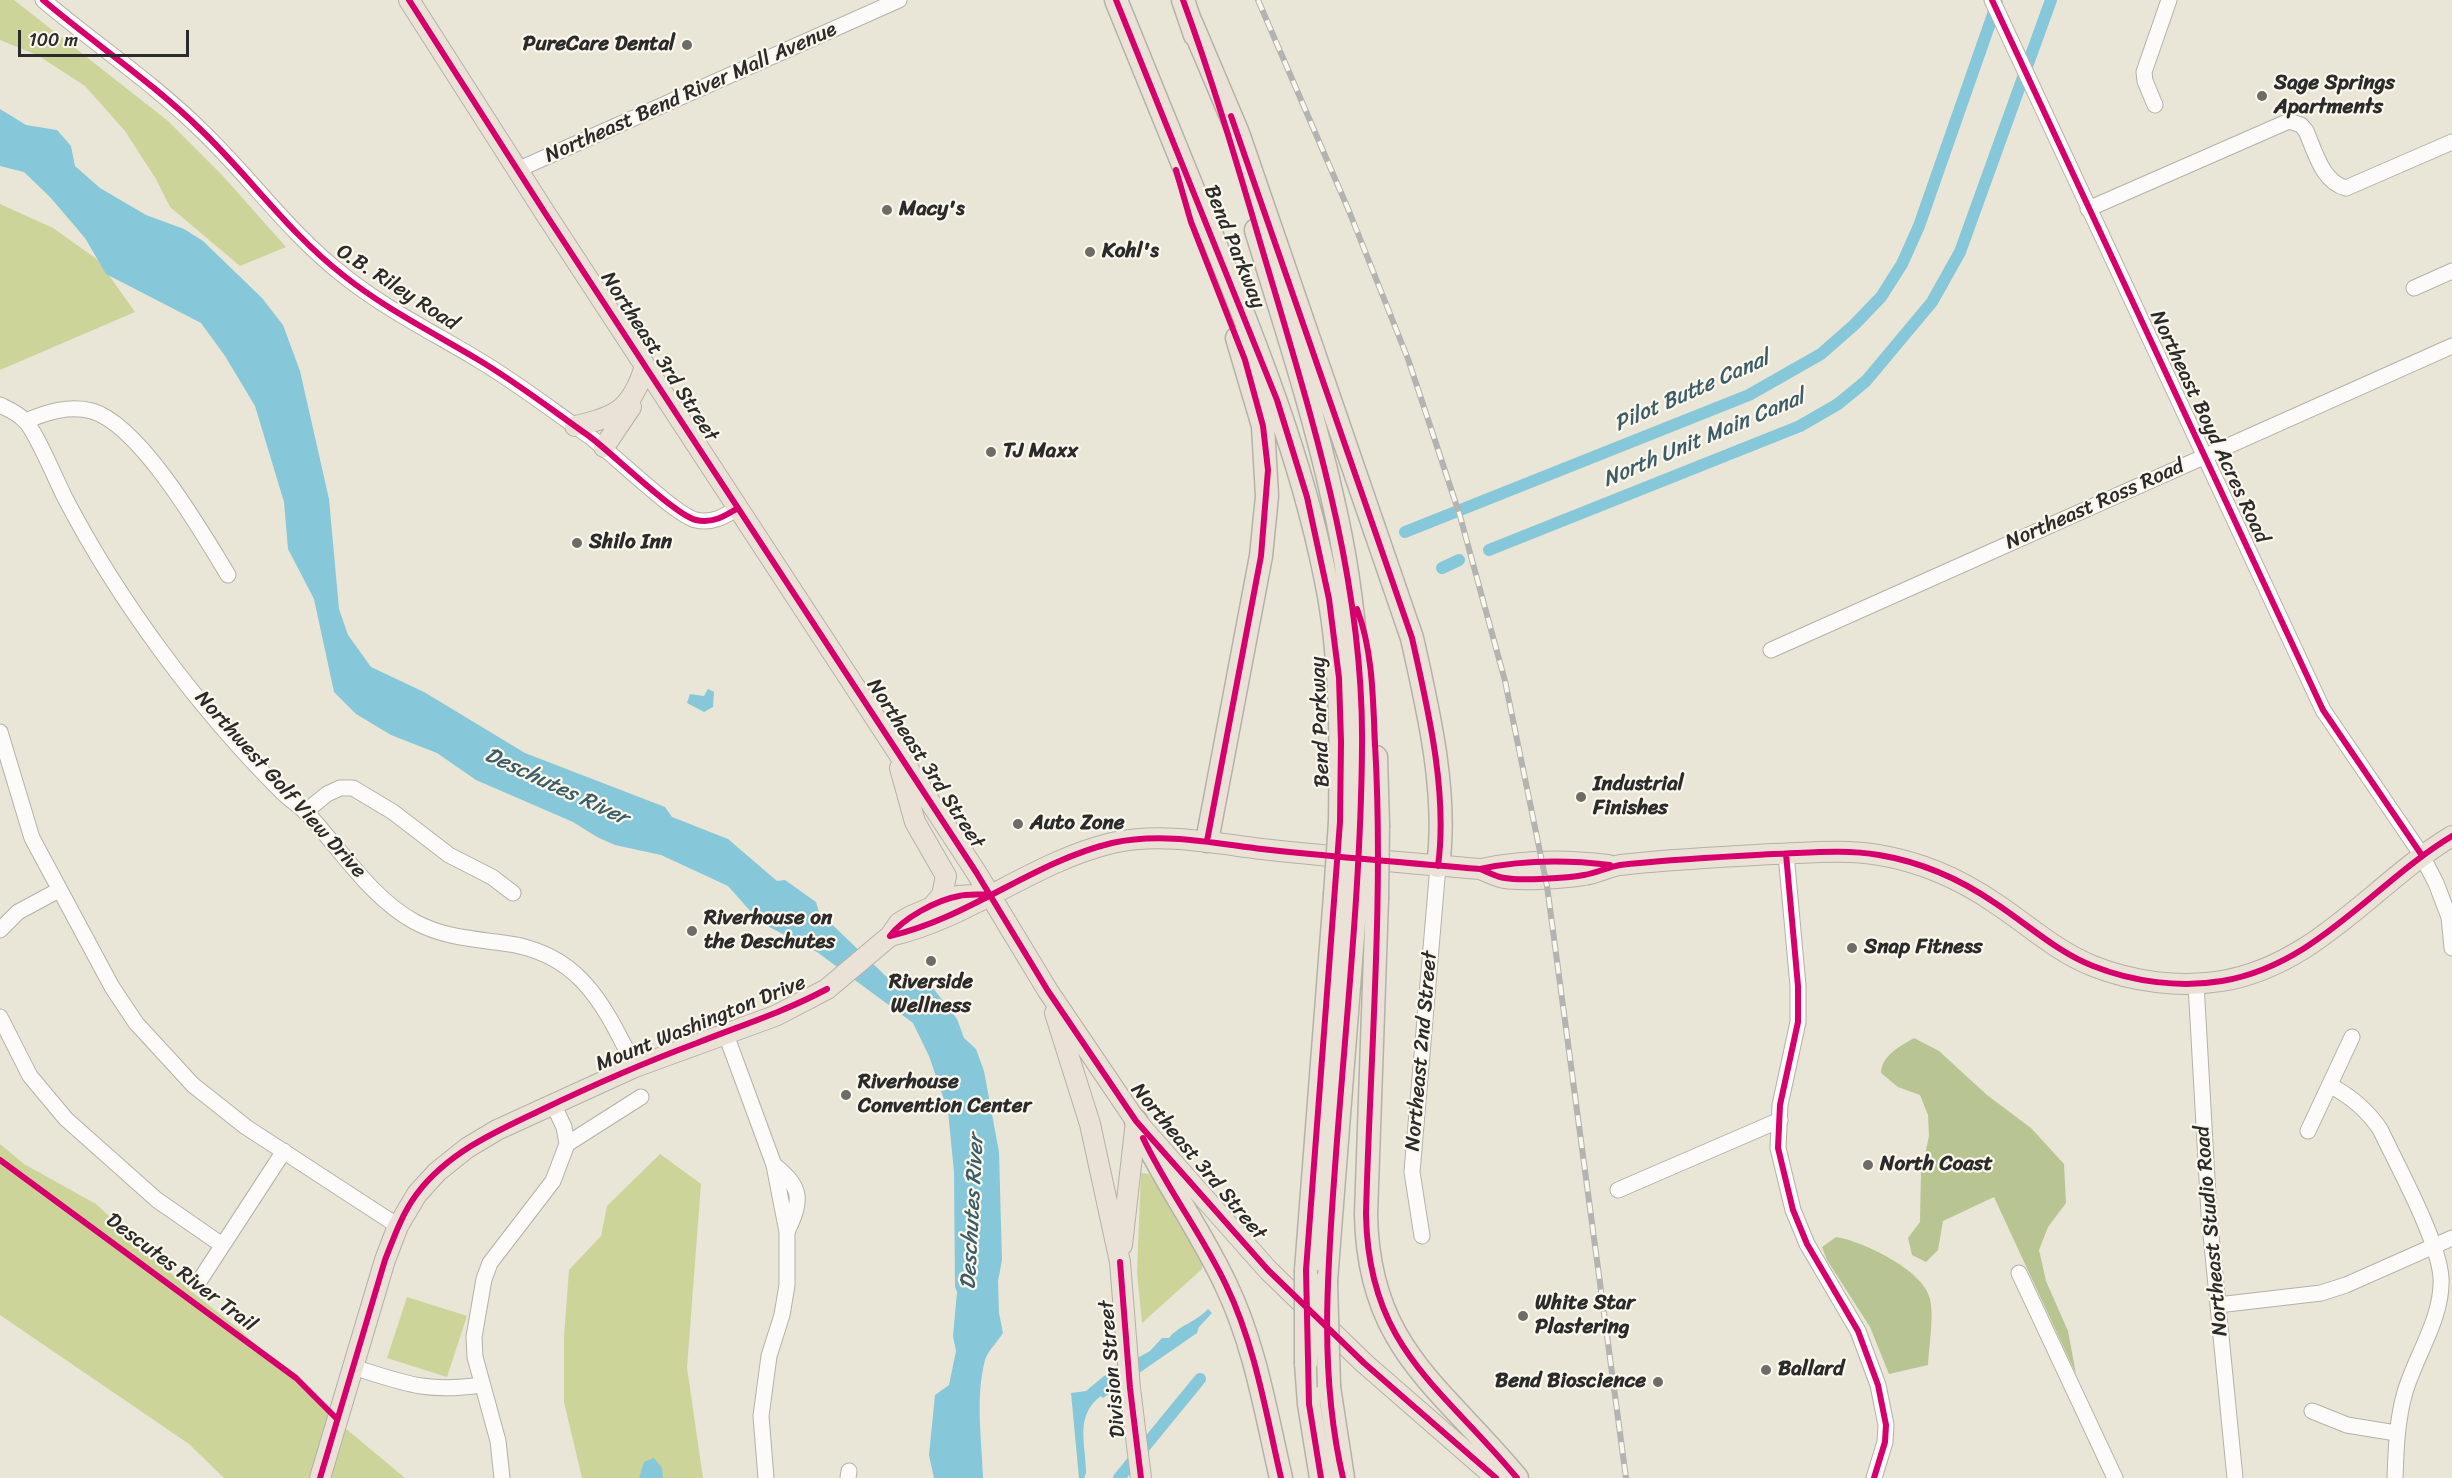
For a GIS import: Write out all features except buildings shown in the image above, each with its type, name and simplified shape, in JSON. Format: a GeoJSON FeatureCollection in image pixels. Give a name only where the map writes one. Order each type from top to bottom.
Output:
{"type":"FeatureCollection","features":[{"type":"Feature","properties":{"kind":"highway","name":"Bend Parkway"},"geometry":{"type":"LineString","coordinates":[[1116,0],[1277,400],[1307,497],[1329,599],[1359,824]]}},
{"type":"Feature","properties":{"kind":"highway","name":"Bend Parkway"},"geometry":{"type":"LineString","coordinates":[[1183,0],[1234,154],[1334,500],[1350,590],[1359,672],[1362,742],[1356,897],[1326,1281],[1329,1387],[1343,1478]]}},
{"type":"Feature","properties":{"kind":"highway"},"geometry":{"type":"LineString","coordinates":[[1191,22],[1241,142],[1412,638],[1428,709],[1437,784],[1441,849],[1438,866]]}},
{"type":"Feature","properties":{"kind":"highway"},"geometry":{"type":"LineString","coordinates":[[1153,90],[1191,222],[1245,360],[1263,426],[1267,462],[1267,496],[1261,556],[1207,841]]}},
{"type":"Feature","properties":{"kind":"highway"},"geometry":{"type":"LineString","coordinates":[[1359,824],[1356,897],[1369,1261],[1390,1324],[1419,1372],[1517,1478]]}},
{"type":"Feature","properties":{"kind":"highway","name":"Bend Parkway"},"geometry":{"type":"LineString","coordinates":[[1322,1478],[1312,1425],[1306,1363],[1306,1270],[1356,897]]}},
{"type":"Feature","properties":{"kind":"highway"},"geometry":{"type":"LineString","coordinates":[[1136,1121],[1167,1183],[1215,1262],[1241,1320],[1256,1371],[1281,1478]]}},
{"type":"Feature","properties":{"kind":"main road","name":"Northeast 3rd Street"},"geometry":{"type":"LineString","coordinates":[[409,0],[1048,990],[1136,1121],[1268,1270],[1364,1363],[1496,1478]]}},
{"type":"Feature","properties":{"kind":"main road"},"geometry":{"type":"LineString","coordinates":[[604,447],[634,403],[645,366]]}},
{"type":"Feature","properties":{"kind":"main road"},"geometry":{"type":"LineString","coordinates":[[575,426],[618,414],[638,391]]}},
{"type":"Feature","properties":{"kind":"main road"},"geometry":{"type":"LineString","coordinates":[[894,750],[915,822],[944,869],[942,895],[933,907]]}},
{"type":"Feature","properties":{"kind":"main road"},"geometry":{"type":"LineString","coordinates":[[988,894],[1062,859],[1113,843],[1150,839],[1207,841],[1262,849],[1480,869],[1505,864],[1580,861],[1616,866],[1833,851],[1876,854],[1918,864],[1976,891],[2053,944],[2091,966],[2144,980],[2196,984],[2263,971],[2289,959],[2323,937],[2421,854],[2452,836]]}},
{"type":"Feature","properties":{"kind":"main road","name":"Mount Washington Drive"},"geometry":{"type":"LineString","coordinates":[[320,1478],[398,1226],[417,1194],[437,1172],[467,1148],[553,1104],[635,1067],[725,1032],[775,1016],[827,989],[890,936],[899,924],[958,896],[988,894]]}},
{"type":"Feature","properties":{"kind":"main road","name":"Mount Washington Drive"},"geometry":{"type":"LineString","coordinates":[[890,936],[919,930],[965,909],[988,894]]}},
{"type":"Feature","properties":{"kind":"main road","name":"Division Street"},"geometry":{"type":"LineString","coordinates":[[1048,990],[1090,1124],[1120,1262],[1127,1359],[1140,1475]]}},
{"type":"Feature","properties":{"kind":"main road","name":"Division Street"},"geometry":{"type":"LineString","coordinates":[[1120,1262],[1136,1121]]}},
{"type":"Feature","properties":{"kind":"street","name":"O.B. Riley Road"},"geometry":{"type":"LineString","coordinates":[[43,0],[181,112],[219,149],[304,242],[345,278],[402,316],[479,360],[575,426],[604,447],[672,506],[693,520],[708,521],[738,508]]}},
{"type":"Feature","properties":{"kind":"street","name":"Northeast Bend River Mall Avenue"},"geometry":{"type":"LineString","coordinates":[[517,170],[899,0]]}},
{"type":"Feature","properties":{"kind":"street","name":"Northeast Boyd Acres Road"},"geometry":{"type":"LineString","coordinates":[[1992,0],[2323,710],[2421,854],[2446,903],[2452,948]]}},
{"type":"Feature","properties":{"kind":"street"},"geometry":{"type":"LineString","coordinates":[[2155,105],[2145,81],[2144,72],[2169,0]]}},
{"type":"Feature","properties":{"kind":"street"},"geometry":{"type":"LineString","coordinates":[[2088,209],[2289,121],[2301,125],[2306,131],[2330,180],[2337,186],[2346,188],[2452,142]]}},
{"type":"Feature","properties":{"kind":"street"},"geometry":{"type":"LineString","coordinates":[[2414,288],[2451,275]]}},
{"type":"Feature","properties":{"kind":"street","name":"Northeast Ross Road"},"geometry":{"type":"LineString","coordinates":[[1771,650],[2452,346]]}},
{"type":"Feature","properties":{"kind":"street"},"geometry":{"type":"LineString","coordinates":[[0,405],[26,421],[48,411],[69,409],[92,411],[111,420],[127,432],[197,523],[228,575]]}},
{"type":"Feature","properties":{"kind":"street","name":"Northwest Golf View Drive"},"geometry":{"type":"LineString","coordinates":[[26,421],[78,522],[115,584],[204,704],[283,793],[306,812],[380,894],[400,913],[416,923],[450,936],[516,944],[546,954],[570,968],[587,982],[597,996],[635,1067]]}},
{"type":"Feature","properties":{"kind":"street"},"geometry":{"type":"LineString","coordinates":[[0,732],[32,838],[112,987],[156,1046],[193,1085],[246,1127],[398,1226]]}},
{"type":"Feature","properties":{"kind":"street"},"geometry":{"type":"LineString","coordinates":[[306,812],[327,794],[340,788],[352,788],[393,812],[449,855],[492,877],[513,893]]}},
{"type":"Feature","properties":{"kind":"street"},"geometry":{"type":"LineString","coordinates":[[1786,854],[1798,986],[1798,1022],[1780,1120],[1778,1148],[1793,1210],[1823,1274],[1858,1331],[1880,1393],[1886,1417],[1885,1442],[1874,1478]]}},
{"type":"Feature","properties":{"kind":"street","name":"Northeast 2nd Street"},"geometry":{"type":"LineString","coordinates":[[1422,1236],[1412,1172],[1438,866]]}},
{"type":"Feature","properties":{"kind":"street"},"geometry":{"type":"LineString","coordinates":[[0,930],[18,912],[59,890]]}},
{"type":"Feature","properties":{"kind":"street","name":"Northeast Studio Road"},"geometry":{"type":"LineString","coordinates":[[2196,984],[2209,1214],[2235,1478]]}},
{"type":"Feature","properties":{"kind":"street"},"geometry":{"type":"LineString","coordinates":[[0,1017],[30,1076],[44,1096],[66,1119],[157,1200],[222,1245]]}},
{"type":"Feature","properties":{"kind":"street"},"geometry":{"type":"LineString","coordinates":[[725,1032],[774,1166],[787,1232],[787,1285],[782,1315],[769,1356],[761,1416],[766,1478]]}},
{"type":"Feature","properties":{"kind":"street"},"geometry":{"type":"LineString","coordinates":[[2308,1131],[2352,1037]]}},
{"type":"Feature","properties":{"kind":"street"},"geometry":{"type":"LineString","coordinates":[[2331,1086],[2351,1096],[2370,1114],[2380,1129],[2433,1246],[2441,1277],[2439,1302],[2406,1391],[2396,1432],[2395,1478]]}},
{"type":"Feature","properties":{"kind":"street"},"geometry":{"type":"LineString","coordinates":[[567,1144],[641,1097]]}},
{"type":"Feature","properties":{"kind":"street"},"geometry":{"type":"LineString","coordinates":[[502,1478],[498,1441],[481,1385],[475,1357],[474,1337],[484,1279],[500,1248],[553,1181],[567,1144],[564,1127],[553,1104]]}},
{"type":"Feature","properties":{"kind":"street"},"geometry":{"type":"LineString","coordinates":[[1618,1190],[1780,1120]]}},
{"type":"Feature","properties":{"kind":"street"},"geometry":{"type":"LineString","coordinates":[[200,1280],[284,1151]]}},
{"type":"Feature","properties":{"kind":"street"},"geometry":{"type":"LineString","coordinates":[[2218,1305],[2320,1293],[2346,1285],[2452,1238]]}},
{"type":"Feature","properties":{"kind":"street"},"geometry":{"type":"LineString","coordinates":[[2019,1273],[2115,1478]]}},
{"type":"Feature","properties":{"kind":"street"},"geometry":{"type":"LineString","coordinates":[[353,1366],[417,1387],[438,1390],[481,1385]]}},
{"type":"Feature","properties":{"kind":"street"},"geometry":{"type":"LineString","coordinates":[[2313,1411],[2347,1425],[2396,1432]]}},
{"type":"Feature","properties":{"kind":"green space"},"geometry":{"type":"Polygon","coordinates":[[[0,0],[14,0],[168,121],[222,175],[286,247],[240,266],[170,207],[156,179],[125,131],[85,86],[39,56],[0,40],[0,0]]]}},
{"type":"Feature","properties":{"kind":"green space"},"geometry":{"type":"Polygon","coordinates":[[[0,204],[53,228],[98,260],[135,312],[0,370],[0,204]]]}},
{"type":"Feature","properties":{"kind":"green space"},"geometry":{"type":"Polygon","coordinates":[[[1914,1038],[1939,1051],[1987,1095],[2031,1128],[2064,1164],[2066,1203],[2048,1227],[2039,1250],[2046,1281],[2068,1331],[2076,1374],[1994,1197],[1943,1221],[1938,1250],[1926,1262],[1912,1255],[1908,1238],[1920,1222],[1921,1173],[1929,1136],[1928,1115],[1920,1095],[1898,1087],[1881,1073],[1888,1056],[1914,1038]]]}},
{"type":"Feature","properties":{"kind":"green space"},"geometry":{"type":"Polygon","coordinates":[[[0,1144],[24,1164],[96,1204],[187,1288],[240,1330],[345,1428],[405,1478],[224,1478],[189,1444],[0,1315],[0,1144]]]}},
{"type":"Feature","properties":{"kind":"green space"},"geometry":{"type":"Polygon","coordinates":[[[660,1154],[701,1184],[687,1368],[703,1478],[582,1478],[564,1402],[564,1337],[569,1270],[601,1236],[607,1206],[660,1154]]]}},
{"type":"Feature","properties":{"kind":"green space"},"geometry":{"type":"Polygon","coordinates":[[[1141,1173],[1149,1174],[1202,1254],[1202,1269],[1142,1323],[1137,1272],[1141,1173]]]}},
{"type":"Feature","properties":{"kind":"green space"},"geometry":{"type":"Polygon","coordinates":[[[1836,1237],[1861,1244],[1890,1259],[1904,1268],[1925,1288],[1930,1299],[1932,1314],[1928,1365],[1889,1374],[1870,1327],[1827,1260],[1822,1247],[1836,1237]]]}},
{"type":"Feature","properties":{"kind":"green space"},"geometry":{"type":"Polygon","coordinates":[[[407,1297],[467,1316],[447,1377],[387,1358],[407,1297]]]}},
{"type":"Feature","properties":{"kind":"water","name":"Deschutes River"},"geometry":{"type":"Polygon","coordinates":[[[0,109],[26,125],[57,130],[71,146],[75,166],[100,188],[146,215],[184,229],[203,241],[262,298],[283,325],[300,371],[329,499],[339,609],[348,635],[371,667],[424,692],[525,753],[665,807],[672,817],[728,839],[777,881],[785,880],[816,902],[819,912],[893,983],[933,988],[957,1019],[964,1038],[976,1049],[984,1071],[999,1152],[1002,1260],[998,1281],[999,1313],[1003,1333],[986,1357],[980,1389],[983,1478],[934,1478],[929,1455],[935,1395],[949,1385],[956,1351],[953,1336],[957,1292],[955,1287],[954,1172],[948,1111],[929,1056],[913,1023],[817,952],[760,922],[728,886],[661,855],[615,845],[573,822],[476,780],[437,753],[391,735],[356,714],[334,692],[314,599],[288,549],[284,502],[255,406],[225,356],[201,323],[106,274],[85,238],[50,197],[24,172],[0,166],[0,109]]]}},
{"type":"Feature","properties":{"kind":"water"},"geometry":{"type":"Polygon","coordinates":[[[708,689],[714,692],[713,707],[704,712],[687,703],[690,694],[704,696],[708,689]]]}},
{"type":"Feature","properties":{"kind":"water"},"geometry":{"type":"Polygon","coordinates":[[[1208,1309],[1212,1313],[1199,1327],[1197,1333],[1103,1398],[1101,1396],[1093,1404],[1087,1412],[1083,1431],[1086,1473],[1084,1478],[1079,1478],[1071,1393],[1086,1391],[1104,1376],[1150,1351],[1162,1338],[1169,1338],[1208,1309]]]}},
{"type":"Feature","properties":{"kind":"water"},"geometry":{"type":"Polygon","coordinates":[[[654,1458],[662,1468],[663,1478],[639,1478],[644,1462],[654,1458]]]}},
{"type":"Feature","properties":{"kind":"waterway","name":"North Unit Main Canal"},"geometry":{"type":"LineString","coordinates":[[1489,550],[1800,426],[1838,404],[1866,381],[1932,302],[1960,252],[2051,0]]}},
{"type":"Feature","properties":{"kind":"waterway","name":"Pilot Butte Canal"},"geometry":{"type":"LineString","coordinates":[[1405,532],[1749,395],[1821,354],[1854,325],[1881,297],[1902,264],[1919,226],[1997,3]]}},
{"type":"Feature","properties":{"kind":"waterway","name":"North Unit Main Canal"},"geometry":{"type":"LineString","coordinates":[[1442,568],[1459,560]]}},
{"type":"Feature","properties":{"kind":"waterway","name":"North Unit Main Canal"},"geometry":{"type":"LineString","coordinates":[[1119,1478],[1200,1379]]}},
{"type":"Feature","properties":{"kind":"railway"},"geometry":{"type":"LineString","coordinates":[[1258,0],[1349,211],[1408,359],[1460,516],[1505,681],[1547,886],[1626,1478]]}},
{"type":"Feature","properties":{"kind":"cycle path"},"geometry":{"type":"LineString","coordinates":[[43,0],[182,112],[323,259],[359,287],[520,387],[589,436],[686,516],[707,521],[738,508]]}},
{"type":"Feature","properties":{"kind":"cycle path"},"geometry":{"type":"LineString","coordinates":[[409,0],[547,216],[976,872],[1048,991],[1136,1121],[1268,1270],[1364,1363],[1496,1478]]}},
{"type":"Feature","properties":{"kind":"cycle path"},"geometry":{"type":"LineString","coordinates":[[1116,0],[1277,400],[1307,497],[1329,599],[1339,678],[1340,822],[1306,1270],[1309,1404],[1321,1478]]}},
{"type":"Feature","properties":{"kind":"cycle path"},"geometry":{"type":"LineString","coordinates":[[1183,0],[1231,144],[1307,401],[1347,572],[1355,630],[1361,688],[1359,849],[1330,1236],[1327,1317],[1330,1398],[1343,1478]]}},
{"type":"Feature","properties":{"kind":"cycle path"},"geometry":{"type":"LineString","coordinates":[[1992,0],[2323,710],[2421,854]]}},
{"type":"Feature","properties":{"kind":"cycle path"},"geometry":{"type":"LineString","coordinates":[[1231,116],[1412,638],[1435,751],[1440,810],[1438,866]]}},
{"type":"Feature","properties":{"kind":"cycle path"},"geometry":{"type":"LineString","coordinates":[[1176,170],[1191,222],[1245,360],[1263,426],[1268,470],[1261,556],[1207,841]]}},
{"type":"Feature","properties":{"kind":"cycle path"},"geometry":{"type":"LineString","coordinates":[[1357,609],[1366,642],[1371,676],[1377,803],[1377,920],[1366,1214],[1370,1260],[1380,1299],[1395,1332],[1414,1362],[1517,1478]]}},
{"type":"Feature","properties":{"kind":"cycle path"},"geometry":{"type":"LineString","coordinates":[[890,936],[947,917],[1055,863],[1083,852],[1112,843],[1150,838],[1480,869],[1512,879],[1577,876],[1620,865],[1658,861],[1853,852],[1910,862],[1954,879],[1995,903],[2067,953],[2108,972],[2140,980],[2173,984],[2206,983],[2256,972],[2287,958],[2316,940],[2424,855],[2452,836]]}},
{"type":"Feature","properties":{"kind":"cycle path"},"geometry":{"type":"LineString","coordinates":[[1786,854],[1798,986],[1798,1022],[1780,1105],[1778,1148],[1793,1210],[1807,1244],[1858,1331],[1878,1385],[1886,1425],[1885,1442],[1874,1478]]}},
{"type":"Feature","properties":{"kind":"cycle path"},"geometry":{"type":"LineString","coordinates":[[1480,869],[1545,862],[1610,865]]}},
{"type":"Feature","properties":{"kind":"cycle path"},"geometry":{"type":"LineString","coordinates":[[890,936],[912,916],[941,901],[962,895],[988,894]]}},
{"type":"Feature","properties":{"kind":"cycle path"},"geometry":{"type":"LineString","coordinates":[[320,1478],[385,1260],[407,1210],[428,1180],[456,1156],[522,1119],[637,1067],[779,1011],[827,989]]}},
{"type":"Feature","properties":{"kind":"cycle path"},"geometry":{"type":"LineString","coordinates":[[1143,1138],[1217,1266],[1236,1308],[1259,1380],[1281,1478]]}},
{"type":"Feature","properties":{"kind":"cycle path","name":"Descutes River Trail"},"geometry":{"type":"LineString","coordinates":[[0,1160],[296,1378],[337,1419]]}},
{"type":"Feature","properties":{"kind":"cycle path"},"geometry":{"type":"LineString","coordinates":[[1120,1262],[1130,1388],[1141,1478]]}},
{"type":"Feature","properties":{"kind":"place","name":"PureCare Dental"},"geometry":{"type":"Point","coordinates":[687,45]}},
{"type":"Feature","properties":{"kind":"place","name":"Sage Springs Apartments"},"geometry":{"type":"Point","coordinates":[2262,96]}},
{"type":"Feature","properties":{"kind":"place","name":"Macy's"},"geometry":{"type":"Point","coordinates":[887,210]}},
{"type":"Feature","properties":{"kind":"place","name":"Kohl's"},"geometry":{"type":"Point","coordinates":[1090,252]}},
{"type":"Feature","properties":{"kind":"place","name":"TJ Maxx"},"geometry":{"type":"Point","coordinates":[991,452]}},
{"type":"Feature","properties":{"kind":"place","name":"Shilo Inn"},"geometry":{"type":"Point","coordinates":[577,543]}},
{"type":"Feature","properties":{"kind":"place","name":"Industrial Finishes"},"geometry":{"type":"Point","coordinates":[1581,797]}},
{"type":"Feature","properties":{"kind":"place","name":"Auto Zone"},"geometry":{"type":"Point","coordinates":[1018,824]}},
{"type":"Feature","properties":{"kind":"place","name":"Riverhouse on the Deschutes"},"geometry":{"type":"Point","coordinates":[692,931]}},
{"type":"Feature","properties":{"kind":"place","name":"Snap Fitness"},"geometry":{"type":"Point","coordinates":[1852,948]}},
{"type":"Feature","properties":{"kind":"place","name":"Riverside Wellness"},"geometry":{"type":"Point","coordinates":[931,961]}},
{"type":"Feature","properties":{"kind":"place","name":"Riverhouse Convention Center"},"geometry":{"type":"Point","coordinates":[846,1095]}},
{"type":"Feature","properties":{"kind":"place","name":"North Coast"},"geometry":{"type":"Point","coordinates":[1868,1165]}},
{"type":"Feature","properties":{"kind":"place","name":"White Star Plastering"},"geometry":{"type":"Point","coordinates":[1523,1316]}},
{"type":"Feature","properties":{"kind":"place","name":"Ballard"},"geometry":{"type":"Point","coordinates":[1766,1370]}},
{"type":"Feature","properties":{"kind":"place","name":"Bend Bioscience"},"geometry":{"type":"Point","coordinates":[1658,1382]}}]}
